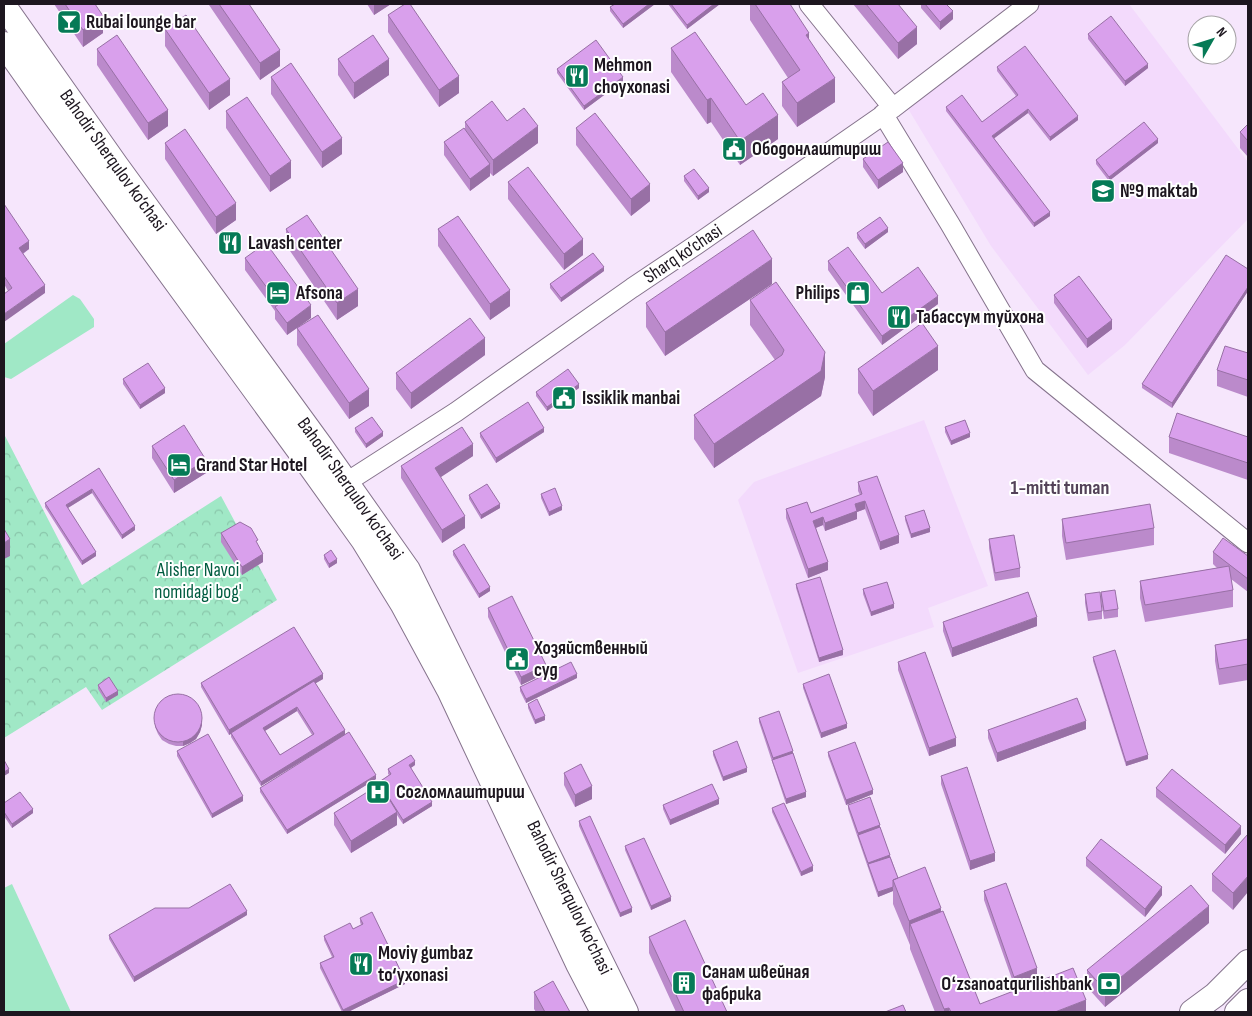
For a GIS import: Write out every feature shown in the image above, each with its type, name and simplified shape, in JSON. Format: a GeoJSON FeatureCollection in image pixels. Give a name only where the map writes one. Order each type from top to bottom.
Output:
{"type":"FeatureCollection","features":[{"type":"Feature","properties":{"kind":"main road","name":"Bahodir Sherqulov ko‘chasi"},"geometry":{"type":"LineString","coordinates":[[4,6],[122,173],[337,488],[363,540],[403,605],[449,690],[574,955],[603,1012]]}},
{"type":"Feature","properties":{"kind":"main road","name":"Bahodir Sherqulov ko‘chasi"},"geometry":{"type":"LineString","coordinates":[[4,44],[231,356],[312,450]]}},
{"type":"Feature","properties":{"kind":"main road","name":"Bahodir Sherqulov ko‘chasi"},"geometry":{"type":"LineString","coordinates":[[337,488],[408,570],[626,1012]]}},
{"type":"Feature","properties":{"kind":"main road"},"geometry":{"type":"LineString","coordinates":[[1192,1012],[1215,995],[1248,962]]}},
{"type":"Feature","properties":{"kind":"main road"},"geometry":{"type":"LineString","coordinates":[[1237,1012],[1248,1001]]}},
{"type":"Feature","properties":{"kind":"street"},"geometry":{"type":"LineString","coordinates":[[809,4],[888,111],[950,224],[1035,370],[1248,543]]}},
{"type":"Feature","properties":{"kind":"street","name":"Sharq ko‘chasi"},"geometry":{"type":"LineString","coordinates":[[337,488],[456,412],[627,291],[888,111],[1029,4]]}},
{"type":"Feature","properties":{"kind":"shaded area","name":"№9 maktab"},"geometry":{"type":"Polygon","coordinates":[[[1042,4],[1129,4],[1248,162],[1248,219],[1125,345],[1088,375],[991,246],[904,102],[1042,4]]]}},
{"type":"Feature","properties":{"kind":"shaded area"},"geometry":{"type":"Polygon","coordinates":[[[924,420],[988,586],[928,608],[934,627],[798,673],[738,500],[754,482],[924,420]]]}},
{"type":"Feature","properties":{"kind":"green space"},"geometry":{"type":"Polygon","coordinates":[[[73,295],[80,299],[94,319],[94,327],[11,379],[4,377],[4,344],[73,295]]]}},
{"type":"Feature","properties":{"kind":"green space","name":"Alisher Navoi nomidagi bog'"},"geometry":{"type":"Polygon","coordinates":[[[4,434],[82,585],[221,496],[277,600],[102,710],[86,687],[4,738],[4,434]]]}},
{"type":"Feature","properties":{"kind":"green space"},"geometry":{"type":"Polygon","coordinates":[[[12,884],[71,1012],[4,1012],[4,888],[12,884]]]}},
{"type":"Feature","properties":{"kind":"building"},"geometry":{"type":"Polygon","coordinates":[[[65,4],[95,4],[103,16],[83,30],[65,4]]]}},
{"type":"Feature","properties":{"kind":"building"},"geometry":{"type":"Polygon","coordinates":[[[219,4],[249,4],[280,50],[260,63],[219,4]]]}},
{"type":"Feature","properties":{"kind":"building"},"geometry":{"type":"Polygon","coordinates":[[[405,4],[410,4],[459,76],[439,90],[388,15],[405,4]]]}},
{"type":"Feature","properties":{"kind":"building"},"geometry":{"type":"Polygon","coordinates":[[[615,4],[649,4],[623,24],[610,7],[615,4]]]}},
{"type":"Feature","properties":{"kind":"building"},"geometry":{"type":"Polygon","coordinates":[[[671,4],[714,4],[687,25],[671,4]]]}},
{"type":"Feature","properties":{"kind":"building"},"geometry":{"type":"Polygon","coordinates":[[[755,4],[790,4],[809,33],[806,35],[835,78],[797,103],[782,82],[800,70],[755,4]]]}},
{"type":"Feature","properties":{"kind":"building"},"geometry":{"type":"Polygon","coordinates":[[[866,4],[898,4],[917,27],[898,43],[866,4]]]}},
{"type":"Feature","properties":{"kind":"building"},"geometry":{"type":"Polygon","coordinates":[[[925,4],[946,4],[953,11],[940,22],[925,4]]]}},
{"type":"Feature","properties":{"kind":"building"},"geometry":{"type":"Polygon","coordinates":[[[186,15],[230,79],[209,93],[165,29],[186,15]]]}},
{"type":"Feature","properties":{"kind":"building"},"geometry":{"type":"Polygon","coordinates":[[[1111,16],[1148,64],[1125,81],[1088,34],[1111,16]]]}},
{"type":"Feature","properties":{"kind":"building"},"geometry":{"type":"Polygon","coordinates":[[[695,32],[746,105],[763,93],[778,115],[740,141],[711,98],[707,100],[671,48],[695,32]]]}},
{"type":"Feature","properties":{"kind":"building"},"geometry":{"type":"Polygon","coordinates":[[[117,35],[168,110],[148,123],[97,49],[117,35]]]}},
{"type":"Feature","properties":{"kind":"building"},"geometry":{"type":"Polygon","coordinates":[[[373,35],[389,59],[354,83],[338,59],[373,35]]]}},
{"type":"Feature","properties":{"kind":"building"},"geometry":{"type":"Polygon","coordinates":[[[596,40],[623,77],[584,106],[557,69],[596,40]]]}},
{"type":"Feature","properties":{"kind":"building"},"geometry":{"type":"Polygon","coordinates":[[[1025,46],[1078,116],[1050,137],[1028,109],[992,136],[1050,212],[1034,223],[946,107],[962,95],[982,122],[1018,95],[997,67],[1025,46]]]}},
{"type":"Feature","properties":{"kind":"building"},"geometry":{"type":"Polygon","coordinates":[[[291,63],[342,138],[322,152],[271,77],[291,63]]]}},
{"type":"Feature","properties":{"kind":"building"},"geometry":{"type":"Polygon","coordinates":[[[247,97],[291,161],[270,176],[226,111],[247,97]]]}},
{"type":"Feature","properties":{"kind":"building"},"geometry":{"type":"Polygon","coordinates":[[[492,101],[507,121],[524,108],[538,126],[493,160],[465,122],[492,101]]]}},
{"type":"Feature","properties":{"kind":"building"},"geometry":{"type":"Polygon","coordinates":[[[595,113],[650,184],[631,199],[576,128],[595,113]]]}},
{"type":"Feature","properties":{"kind":"building"},"geometry":{"type":"Polygon","coordinates":[[[1144,122],[1158,139],[1109,177],[1096,160],[1144,122]]]}},
{"type":"Feature","properties":{"kind":"building"},"geometry":{"type":"Polygon","coordinates":[[[1248,124],[1248,141],[1240,132],[1248,124]]]}},
{"type":"Feature","properties":{"kind":"building"},"geometry":{"type":"Polygon","coordinates":[[[464,128],[490,164],[470,179],[444,142],[464,128]]]}},
{"type":"Feature","properties":{"kind":"building"},"geometry":{"type":"Polygon","coordinates":[[[185,129],[236,203],[216,217],[165,143],[185,129]]]}},
{"type":"Feature","properties":{"kind":"building"},"geometry":{"type":"Polygon","coordinates":[[[888,142],[903,163],[878,180],[863,159],[888,142]]]}},
{"type":"Feature","properties":{"kind":"building"},"geometry":{"type":"Polygon","coordinates":[[[528,167],[583,239],[564,254],[508,182],[528,167]]]}},
{"type":"Feature","properties":{"kind":"building"},"geometry":{"type":"Polygon","coordinates":[[[694,169],[709,188],[698,196],[684,176],[694,169]]]}},
{"type":"Feature","properties":{"kind":"building"},"geometry":{"type":"Polygon","coordinates":[[[4,204],[29,241],[19,248],[45,285],[4,314],[4,294],[12,288],[4,276],[4,204]]]}},
{"type":"Feature","properties":{"kind":"building"},"geometry":{"type":"Polygon","coordinates":[[[307,215],[358,289],[337,303],[286,229],[307,215]]]}},
{"type":"Feature","properties":{"kind":"building"},"geometry":{"type":"Polygon","coordinates":[[[458,216],[510,290],[490,304],[438,229],[458,216]]]}},
{"type":"Feature","properties":{"kind":"building"},"geometry":{"type":"Polygon","coordinates":[[[880,217],[888,228],[865,244],[857,233],[880,217]]]}},
{"type":"Feature","properties":{"kind":"building"},"geometry":{"type":"Polygon","coordinates":[[[753,230],[772,259],[665,332],[646,303],[753,230]]]}},
{"type":"Feature","properties":{"kind":"building","name":"Afsona"},"geometry":{"type":"Polygon","coordinates":[[[266,243],[311,305],[287,323],[275,307],[279,304],[245,258],[266,243]]]}},
{"type":"Feature","properties":{"kind":"building"},"geometry":{"type":"Polygon","coordinates":[[[848,247],[882,293],[918,267],[938,296],[882,336],[828,261],[848,247]]]}},
{"type":"Feature","properties":{"kind":"building"},"geometry":{"type":"Polygon","coordinates":[[[593,253],[604,267],[561,298],[550,284],[593,253]]]}},
{"type":"Feature","properties":{"kind":"building"},"geometry":{"type":"Polygon","coordinates":[[[1226,255],[1248,269],[1248,287],[1172,403],[1142,384],[1226,255]]]}},
{"type":"Feature","properties":{"kind":"building"},"geometry":{"type":"Polygon","coordinates":[[[1079,276],[1112,320],[1087,339],[1054,295],[1079,276]]]}},
{"type":"Feature","properties":{"kind":"building"},"geometry":{"type":"Polygon","coordinates":[[[776,282],[825,352],[821,371],[714,444],[694,415],[782,355],[784,350],[750,300],[776,282]]]}},
{"type":"Feature","properties":{"kind":"building"},"geometry":{"type":"Polygon","coordinates":[[[318,315],[369,389],[349,403],[297,328],[318,315]]]}},
{"type":"Feature","properties":{"kind":"building"},"geometry":{"type":"Polygon","coordinates":[[[470,318],[485,338],[411,393],[396,373],[470,318]]]}},
{"type":"Feature","properties":{"kind":"building"},"geometry":{"type":"Polygon","coordinates":[[[922,323],[938,346],[873,391],[858,369],[922,323]]]}},
{"type":"Feature","properties":{"kind":"building"},"geometry":{"type":"Polygon","coordinates":[[[1225,346],[1248,353],[1248,380],[1217,370],[1225,346]]]}},
{"type":"Feature","properties":{"kind":"building"},"geometry":{"type":"Polygon","coordinates":[[[148,363],[165,388],[140,405],[123,379],[148,363]]]}},
{"type":"Feature","properties":{"kind":"building"},"geometry":{"type":"Polygon","coordinates":[[[568,369],[579,384],[547,407],[536,392],[568,369]]]}},
{"type":"Feature","properties":{"kind":"building"},"geometry":{"type":"Polygon","coordinates":[[[528,402],[544,428],[496,458],[480,433],[528,402]]]}},
{"type":"Feature","properties":{"kind":"building"},"geometry":{"type":"Polygon","coordinates":[[[1177,413],[1248,437],[1248,463],[1169,437],[1177,413]]]}},
{"type":"Feature","properties":{"kind":"building"},"geometry":{"type":"Polygon","coordinates":[[[372,417],[383,432],[366,444],[355,428],[372,417]]]}},
{"type":"Feature","properties":{"kind":"building"},"geometry":{"type":"Polygon","coordinates":[[[965,420],[970,433],[951,441],[945,427],[965,420]]]}},
{"type":"Feature","properties":{"kind":"building","name":"Grand Star Hotel"},"geometry":{"type":"Polygon","coordinates":[[[184,425],[206,460],[174,480],[152,446],[184,425]]]}},
{"type":"Feature","properties":{"kind":"building"},"geometry":{"type":"Polygon","coordinates":[[[462,427],[473,444],[435,468],[465,516],[442,530],[401,466],[462,427]]]}},
{"type":"Feature","properties":{"kind":"building"},"geometry":{"type":"Polygon","coordinates":[[[99,468],[135,526],[122,535],[92,489],[66,505],[96,552],[82,561],[45,503],[99,468]]]}},
{"type":"Feature","properties":{"kind":"building"},"geometry":{"type":"Polygon","coordinates":[[[877,476],[899,535],[880,542],[865,501],[855,504],[857,511],[825,523],[823,517],[813,521],[828,562],[808,569],[786,509],[807,502],[811,513],[862,494],[858,482],[877,476]]]}},
{"type":"Feature","properties":{"kind":"building"},"geometry":{"type":"Polygon","coordinates":[[[487,484],[500,504],[481,515],[469,495],[487,484]]]}},
{"type":"Feature","properties":{"kind":"building"},"geometry":{"type":"Polygon","coordinates":[[[555,488],[562,506],[549,512],[541,494],[555,488]]]}},
{"type":"Feature","properties":{"kind":"building"},"geometry":{"type":"Polygon","coordinates":[[[1150,504],[1154,528],[1066,543],[1062,519],[1150,504]]]}},
{"type":"Feature","properties":{"kind":"building"},"geometry":{"type":"Polygon","coordinates":[[[924,510],[930,528],[911,534],[905,516],[924,510]]]}},
{"type":"Feature","properties":{"kind":"building"},"geometry":{"type":"Polygon","coordinates":[[[240,522],[251,528],[263,554],[242,567],[221,533],[240,522]]]}},
{"type":"Feature","properties":{"kind":"building"},"geometry":{"type":"Polygon","coordinates":[[[4,529],[10,539],[4,543],[4,529]]]}},
{"type":"Feature","properties":{"kind":"building"},"geometry":{"type":"Polygon","coordinates":[[[1014,535],[1020,568],[995,573],[989,539],[1014,535]]]}},
{"type":"Feature","properties":{"kind":"building"},"geometry":{"type":"Polygon","coordinates":[[[1223,538],[1248,556],[1248,579],[1213,552],[1223,538]]]}},
{"type":"Feature","properties":{"kind":"building"},"geometry":{"type":"Polygon","coordinates":[[[464,544],[490,587],[479,594],[453,551],[464,544]]]}},
{"type":"Feature","properties":{"kind":"building"},"geometry":{"type":"Polygon","coordinates":[[[331,550],[337,559],[329,564],[324,555],[331,550]]]}},
{"type":"Feature","properties":{"kind":"building"},"geometry":{"type":"Polygon","coordinates":[[[1229,566],[1233,590],[1145,605],[1140,581],[1229,566]]]}},
{"type":"Feature","properties":{"kind":"building"},"geometry":{"type":"Polygon","coordinates":[[[820,577],[843,650],[819,658],[796,584],[820,577]]]}},
{"type":"Feature","properties":{"kind":"building"},"geometry":{"type":"Polygon","coordinates":[[[887,582],[894,604],[871,612],[863,589],[887,582]]]}},
{"type":"Feature","properties":{"kind":"building"},"geometry":{"type":"Polygon","coordinates":[[[1115,590],[1118,609],[1104,611],[1101,592],[1115,590]]]}},
{"type":"Feature","properties":{"kind":"building"},"geometry":{"type":"Polygon","coordinates":[[[1028,592],[1037,617],[952,648],[943,622],[1028,592]]]}},
{"type":"Feature","properties":{"kind":"building"},"geometry":{"type":"Polygon","coordinates":[[[1100,592],[1102,611],[1088,613],[1085,594],[1100,592]]]}},
{"type":"Feature","properties":{"kind":"building"},"geometry":{"type":"Polygon","coordinates":[[[512,596],[546,665],[521,677],[488,608],[512,596]]]}},
{"type":"Feature","properties":{"kind":"building"},"geometry":{"type":"Polygon","coordinates":[[[294,627],[323,674],[229,730],[201,683],[294,627]]]}},
{"type":"Feature","properties":{"kind":"building"},"geometry":{"type":"Polygon","coordinates":[[[1248,639],[1248,664],[1219,669],[1215,645],[1248,639]]]}},
{"type":"Feature","properties":{"kind":"building"},"geometry":{"type":"Polygon","coordinates":[[[1115,650],[1148,755],[1126,762],[1093,657],[1115,650]]]}},
{"type":"Feature","properties":{"kind":"building"},"geometry":{"type":"Polygon","coordinates":[[[925,652],[956,738],[929,748],[898,662],[925,652]]]}},
{"type":"Feature","properties":{"kind":"building"},"geometry":{"type":"Polygon","coordinates":[[[571,662],[577,674],[526,699],[520,687],[571,662]]]}},
{"type":"Feature","properties":{"kind":"building"},"geometry":{"type":"Polygon","coordinates":[[[829,674],[847,724],[821,733],[803,684],[829,674]]]}},
{"type":"Feature","properties":{"kind":"building"},"geometry":{"type":"Polygon","coordinates":[[[109,677],[118,691],[106,698],[98,685],[109,677]]]}},
{"type":"Feature","properties":{"kind":"building"},"geometry":{"type":"Polygon","coordinates":[[[314,681],[345,730],[261,782],[231,733],[314,681]],[[297,707],[263,728],[280,755],[314,734],[297,707]]]}},
{"type":"Feature","properties":{"kind":"building"},"geometry":{"type":"Polygon","coordinates":[[[178,694],[187,696],[195,701],[200,709],[202,718],[200,727],[195,735],[187,740],[178,742],[169,740],[161,735],[156,727],[154,718],[156,709],[161,701],[169,696],[178,694]]]}},
{"type":"Feature","properties":{"kind":"building"},"geometry":{"type":"Polygon","coordinates":[[[1077,698],[1086,721],[997,753],[988,730],[1077,698]]]}},
{"type":"Feature","properties":{"kind":"building"},"geometry":{"type":"Polygon","coordinates":[[[537,699],[545,716],[535,720],[528,704],[537,699]]]}},
{"type":"Feature","properties":{"kind":"building"},"geometry":{"type":"Polygon","coordinates":[[[779,711],[793,751],[773,758],[759,718],[779,711]]]}},
{"type":"Feature","properties":{"kind":"building"},"geometry":{"type":"Polygon","coordinates":[[[349,732],[376,775],[287,830],[260,788],[349,732]]]}},
{"type":"Feature","properties":{"kind":"building"},"geometry":{"type":"Polygon","coordinates":[[[208,734],[243,796],[212,814],[177,751],[208,734]]]}},
{"type":"Feature","properties":{"kind":"building"},"geometry":{"type":"Polygon","coordinates":[[[737,741],[747,768],[723,777],[713,751],[737,741]]]}},
{"type":"Feature","properties":{"kind":"building"},"geometry":{"type":"Polygon","coordinates":[[[855,742],[873,790],[846,800],[828,752],[855,742]]]}},
{"type":"Feature","properties":{"kind":"building"},"geometry":{"type":"Polygon","coordinates":[[[793,753],[806,792],[786,799],[772,760],[793,753]]]}},
{"type":"Feature","properties":{"kind":"building"},"geometry":{"type":"Polygon","coordinates":[[[411,755],[415,761],[409,765],[432,802],[403,820],[379,782],[391,774],[388,769],[411,755]]]}},
{"type":"Feature","properties":{"kind":"building"},"geometry":{"type":"Polygon","coordinates":[[[4,760],[9,769],[4,772],[4,760]]]}},
{"type":"Feature","properties":{"kind":"building"},"geometry":{"type":"Polygon","coordinates":[[[581,764],[592,786],[575,795],[564,773],[581,764]]]}},
{"type":"Feature","properties":{"kind":"building"},"geometry":{"type":"Polygon","coordinates":[[[967,767],[995,853],[970,861],[941,776],[967,767]]]}},
{"type":"Feature","properties":{"kind":"building"},"geometry":{"type":"Polygon","coordinates":[[[1172,769],[1241,826],[1225,845],[1156,788],[1172,769]]]}},
{"type":"Feature","properties":{"kind":"building"},"geometry":{"type":"Polygon","coordinates":[[[380,784],[397,812],[351,841],[334,813],[380,784]]]}},
{"type":"Feature","properties":{"kind":"building"},"geometry":{"type":"Polygon","coordinates":[[[712,784],[719,799],[670,820],[663,805],[712,784]]]}},
{"type":"Feature","properties":{"kind":"building"},"geometry":{"type":"Polygon","coordinates":[[[20,792],[33,809],[12,824],[4,812],[4,803],[20,792]]]}},
{"type":"Feature","properties":{"kind":"building"},"geometry":{"type":"Polygon","coordinates":[[[870,797],[880,825],[858,833],[848,805],[870,797]]]}},
{"type":"Feature","properties":{"kind":"building"},"geometry":{"type":"Polygon","coordinates":[[[784,803],[813,866],[801,872],[772,808],[784,803]]]}},
{"type":"Feature","properties":{"kind":"building"},"geometry":{"type":"Polygon","coordinates":[[[590,816],[632,908],[620,913],[579,821],[590,816]]]}},
{"type":"Feature","properties":{"kind":"building"},"geometry":{"type":"Polygon","coordinates":[[[880,827],[890,855],[868,863],[858,835],[880,827]]]}},
{"type":"Feature","properties":{"kind":"building"},"geometry":{"type":"Polygon","coordinates":[[[1248,834],[1248,876],[1233,893],[1212,874],[1248,834]]]}},
{"type":"Feature","properties":{"kind":"building"},"geometry":{"type":"Polygon","coordinates":[[[644,838],[671,897],[651,906],[625,846],[644,838]]]}},
{"type":"Feature","properties":{"kind":"building"},"geometry":{"type":"Polygon","coordinates":[[[1101,839],[1162,887],[1145,909],[1086,858],[1101,839]]]}},
{"type":"Feature","properties":{"kind":"building"},"geometry":{"type":"Polygon","coordinates":[[[890,857],[898,878],[893,880],[893,887],[878,892],[868,864],[890,857]]]}},
{"type":"Feature","properties":{"kind":"building"},"geometry":{"type":"Polygon","coordinates":[[[925,867],[941,908],[909,921],[893,880],[925,867]]]}},
{"type":"Feature","properties":{"kind":"building"},"geometry":{"type":"Polygon","coordinates":[[[1006,883],[1037,968],[1014,977],[984,891],[1006,883]]]}},
{"type":"Feature","properties":{"kind":"building"},"geometry":{"type":"Polygon","coordinates":[[[230,884],[247,911],[134,977],[109,935],[155,908],[189,908],[230,884]]]}},
{"type":"Feature","properties":{"kind":"building"},"geometry":{"type":"Polygon","coordinates":[[[1191,885],[1209,906],[1105,990],[1087,970],[1191,885]]]}},
{"type":"Feature","properties":{"kind":"building"},"geometry":{"type":"Polygon","coordinates":[[[943,911],[980,1004],[1073,968],[1086,1000],[1055,1012],[951,1012],[949,1008],[944,1009],[910,924],[943,911]]]}},
{"type":"Feature","properties":{"kind":"building","name":"Moviy gumbaz to‘yxonasi"},"geometry":{"type":"Polygon","coordinates":[[[372,912],[405,980],[343,1010],[320,963],[334,957],[324,936],[350,923],[353,929],[363,924],[360,918],[372,912]]]}},
{"type":"Feature","properties":{"kind":"building","name":"Санам швейная фабрика"},"geometry":{"type":"Polygon","coordinates":[[[685,920],[727,1012],[684,1012],[649,937],[685,920]]]}},
{"type":"Feature","properties":{"kind":"building"},"geometry":{"type":"Polygon","coordinates":[[[553,981],[570,1012],[545,1012],[534,992],[553,981]]]}},
{"type":"Feature","properties":{"kind":"building"},"geometry":{"type":"Polygon","coordinates":[[[903,1005],[906,1012],[885,1012],[903,1005]]]}},
{"type":"Feature","properties":{"kind":"place","name":"Rubai lounge bar"},"geometry":{"type":"Point","coordinates":[69,22]}},
{"type":"Feature","properties":{"kind":"place","name":"Mehmon choyxonasi"},"geometry":{"type":"Point","coordinates":[577,76]}},
{"type":"Feature","properties":{"kind":"place","name":"Ободонлаштириш"},"geometry":{"type":"Point","coordinates":[734,149]}},
{"type":"Feature","properties":{"kind":"place","name":"№9 maktab"},"geometry":{"type":"Point","coordinates":[1103,191]}},
{"type":"Feature","properties":{"kind":"place","name":"Lavash center"},"geometry":{"type":"Point","coordinates":[230,243]}},
{"type":"Feature","properties":{"kind":"place","name":"Afsona"},"geometry":{"type":"Point","coordinates":[278,293]}},
{"type":"Feature","properties":{"kind":"place","name":"Philips"},"geometry":{"type":"Point","coordinates":[858,293]}},
{"type":"Feature","properties":{"kind":"place","name":"Табассум туйхона"},"geometry":{"type":"Point","coordinates":[899,317]}},
{"type":"Feature","properties":{"kind":"place","name":"Issiklik manbai"},"geometry":{"type":"Point","coordinates":[564,398]}},
{"type":"Feature","properties":{"kind":"place","name":"Grand Star Hotel"},"geometry":{"type":"Point","coordinates":[179,465]}},
{"type":"Feature","properties":{"kind":"place","name":"Хозяйственный суд"},"geometry":{"type":"Point","coordinates":[517,659]}},
{"type":"Feature","properties":{"kind":"place","name":"Согломлаштириш"},"geometry":{"type":"Point","coordinates":[378,792]}},
{"type":"Feature","properties":{"kind":"place","name":"Moviy gumbaz to‘yxonasi"},"geometry":{"type":"Point","coordinates":[361,964]}},
{"type":"Feature","properties":{"kind":"place","name":"Санам швейная фабрика"},"geometry":{"type":"Point","coordinates":[684,983]}},
{"type":"Feature","properties":{"kind":"place","name":"Oʻzsanoatqurilishbank"},"geometry":{"type":"Point","coordinates":[1109,984]}},
{"type":"Feature","properties":{"kind":"district","name":"1-mitti tuman"},"geometry":{"type":"Point","coordinates":[1060,488]}}]}
